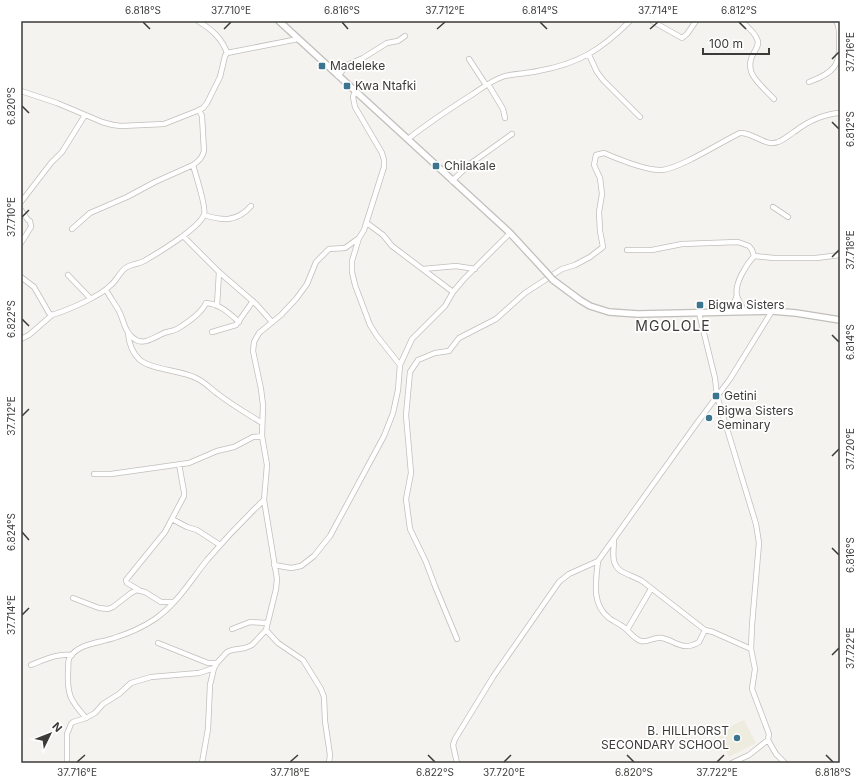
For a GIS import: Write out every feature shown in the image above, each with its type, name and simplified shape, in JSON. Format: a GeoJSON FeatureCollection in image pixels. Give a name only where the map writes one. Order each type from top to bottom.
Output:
{"type":"FeatureCollection","features":[{"type":"Feature","properties":{"kind":"street"},"geometry":{"type":"LineString","coordinates":[[21,90],[102,122],[121,126],[164,124],[199,110],[207,103],[216,88],[227,53],[218,36],[198,21]]}},
{"type":"Feature","properties":{"kind":"street"},"geometry":{"type":"LineString","coordinates":[[279,21],[510,233],[554,280],[580,300],[599,310],[609,312],[638,314],[772,311],[840,320]]}},
{"type":"Feature","properties":{"kind":"street"},"geometry":{"type":"LineString","coordinates":[[408,139],[487,85],[502,77],[566,65],[589,55],[630,21]]}},
{"type":"Feature","properties":{"kind":"street"},"geometry":{"type":"LineString","coordinates":[[652,21],[682,38],[687,34],[696,21]]}},
{"type":"Feature","properties":{"kind":"street"},"geometry":{"type":"LineString","coordinates":[[741,21],[755,34],[758,39],[758,46],[750,65],[752,74],[774,99]]}},
{"type":"Feature","properties":{"kind":"street"},"geometry":{"type":"LineString","coordinates":[[809,82],[827,73],[837,63],[840,50],[839,26],[836,21]]}},
{"type":"Feature","properties":{"kind":"street"},"geometry":{"type":"LineString","coordinates":[[338,76],[347,65],[363,58],[387,43],[398,41],[405,36]]}},
{"type":"Feature","properties":{"kind":"street"},"geometry":{"type":"LineString","coordinates":[[227,53],[298,39]]}},
{"type":"Feature","properties":{"kind":"street"},"geometry":{"type":"LineString","coordinates":[[589,55],[597,72],[603,80],[640,117]]}},
{"type":"Feature","properties":{"kind":"street"},"geometry":{"type":"LineString","coordinates":[[469,59],[503,109],[505,118]]}},
{"type":"Feature","properties":{"kind":"street"},"geometry":{"type":"LineString","coordinates":[[355,92],[353,97],[355,107],[382,153],[384,167],[367,223],[359,238],[352,261],[352,272],[355,285],[370,324],[377,336],[400,365]]}},
{"type":"Feature","properties":{"kind":"street"},"geometry":{"type":"LineString","coordinates":[[72,229],[90,213],[127,197],[198,162],[203,156],[204,151],[202,116],[199,110]]}},
{"type":"Feature","properties":{"kind":"street"},"geometry":{"type":"LineString","coordinates":[[457,639],[426,562],[410,529],[406,499],[411,472],[406,415],[410,372],[418,360],[434,353],[449,351],[459,338],[496,319],[525,293],[562,269],[590,257],[603,247],[599,212],[602,194],[600,178],[594,165],[596,155],[604,153],[620,160],[653,169],[663,170],[681,164],[740,133],[746,132],[769,143],[779,142],[813,120],[827,115],[840,113]]}},
{"type":"Feature","properties":{"kind":"street"},"geometry":{"type":"LineString","coordinates":[[21,202],[51,163],[62,152],[85,115]]}},
{"type":"Feature","properties":{"kind":"street"},"geometry":{"type":"LineString","coordinates":[[452,181],[470,164],[512,134]]}},
{"type":"Feature","properties":{"kind":"street"},"geometry":{"type":"LineString","coordinates":[[21,339],[29,335],[52,314],[66,310],[106,290],[127,267],[144,261],[183,236],[204,215],[204,204],[193,165]]}},
{"type":"Feature","properties":{"kind":"street"},"geometry":{"type":"LineString","coordinates":[[204,215],[221,219],[232,218],[242,215],[251,206]]}},
{"type":"Feature","properties":{"kind":"street"},"geometry":{"type":"LineString","coordinates":[[773,206],[788,217]]}},
{"type":"Feature","properties":{"kind":"street"},"geometry":{"type":"LineString","coordinates":[[21,210],[30,221],[31,225],[28,234],[21,243]]}},
{"type":"Feature","properties":{"kind":"street"},"geometry":{"type":"LineString","coordinates":[[367,223],[382,235],[392,246],[453,292]]}},
{"type":"Feature","properties":{"kind":"street"},"geometry":{"type":"LineString","coordinates":[[274,565],[292,568],[301,566],[319,551],[332,532],[374,456],[393,413],[398,390],[400,365],[412,339],[445,306],[453,292],[474,269],[510,233]]}},
{"type":"Feature","properties":{"kind":"street"},"geometry":{"type":"LineString","coordinates":[[183,236],[219,272],[252,301],[272,322]]}},
{"type":"Feature","properties":{"kind":"street"},"geometry":{"type":"LineString","coordinates":[[202,763],[208,729],[210,685],[214,668],[217,663],[230,651],[252,645],[266,630],[276,586],[264,500],[267,465],[262,436],[263,405],[253,346],[259,333],[281,315],[296,299],[307,284],[316,262],[330,249],[345,248],[359,238]]}},
{"type":"Feature","properties":{"kind":"street"},"geometry":{"type":"LineString","coordinates":[[627,250],[652,250],[682,244],[738,242],[749,246],[754,256]]}},
{"type":"Feature","properties":{"kind":"street"},"geometry":{"type":"LineString","coordinates":[[754,256],[774,258],[816,258],[840,255]]}},
{"type":"Feature","properties":{"kind":"street"},"geometry":{"type":"LineString","coordinates":[[731,312],[737,295],[739,282],[745,267],[754,256]]}},
{"type":"Feature","properties":{"kind":"street"},"geometry":{"type":"LineString","coordinates":[[423,268],[446,265],[474,269]]}},
{"type":"Feature","properties":{"kind":"street"},"geometry":{"type":"LineString","coordinates":[[217,306],[219,272]]}},
{"type":"Feature","properties":{"kind":"street"},"geometry":{"type":"LineString","coordinates":[[68,275],[90,298]]}},
{"type":"Feature","properties":{"kind":"street"},"geometry":{"type":"LineString","coordinates":[[21,277],[34,288],[48,312],[52,314]]}},
{"type":"Feature","properties":{"kind":"street"},"geometry":{"type":"LineString","coordinates":[[106,290],[119,311],[128,332],[130,346],[141,361],[160,368],[182,372],[194,377],[208,385],[218,395],[262,423]]}},
{"type":"Feature","properties":{"kind":"street"},"geometry":{"type":"LineString","coordinates":[[737,295],[744,311]]}},
{"type":"Feature","properties":{"kind":"street"},"geometry":{"type":"LineString","coordinates":[[212,332],[236,325],[252,301]]}},
{"type":"Feature","properties":{"kind":"street"},"geometry":{"type":"LineString","coordinates":[[128,332],[133,338],[140,342],[154,338],[163,333],[176,330],[204,309],[206,303],[213,303],[217,306],[221,306],[239,322]]}},
{"type":"Feature","properties":{"kind":"street"},"geometry":{"type":"LineString","coordinates":[[705,630],[699,642],[690,646],[682,646],[660,638],[650,641],[641,641],[636,639],[627,630],[609,618],[603,612],[598,603],[595,586],[598,561],[696,423],[730,379],[772,311]]}},
{"type":"Feature","properties":{"kind":"street"},"geometry":{"type":"LineString","coordinates":[[699,313],[715,378],[717,396],[756,524],[759,543],[752,625],[751,649],[755,668],[752,689],[769,734],[768,740],[776,754],[785,763]]}},
{"type":"Feature","properties":{"kind":"street"},"geometry":{"type":"LineString","coordinates":[[94,474],[111,474],[189,463],[217,451],[234,447],[254,437],[262,436]]}},
{"type":"Feature","properties":{"kind":"street"},"geometry":{"type":"LineString","coordinates":[[174,602],[161,602],[127,583],[126,580],[160,538],[172,519],[184,494],[179,464]]}},
{"type":"Feature","properties":{"kind":"street"},"geometry":{"type":"LineString","coordinates":[[86,718],[70,697],[68,663],[72,655],[78,649],[113,639],[150,622],[165,611],[244,518],[264,500]]}},
{"type":"Feature","properties":{"kind":"street"},"geometry":{"type":"LineString","coordinates":[[172,519],[187,527],[197,530],[220,545]]}},
{"type":"Feature","properties":{"kind":"street"},"geometry":{"type":"LineString","coordinates":[[614,538],[613,559],[615,565],[621,571],[634,576],[689,616],[705,630],[713,632],[751,649]]}},
{"type":"Feature","properties":{"kind":"street"},"geometry":{"type":"LineString","coordinates":[[457,763],[453,745],[455,739],[493,677],[558,582],[568,574],[598,561]]}},
{"type":"Feature","properties":{"kind":"street"},"geometry":{"type":"LineString","coordinates":[[627,630],[651,589]]}},
{"type":"Feature","properties":{"kind":"street"},"geometry":{"type":"LineString","coordinates":[[73,598],[99,608],[108,609],[113,607],[134,591],[139,590]]}},
{"type":"Feature","properties":{"kind":"street"},"geometry":{"type":"LineString","coordinates":[[232,629],[250,622],[267,623]]}},
{"type":"Feature","properties":{"kind":"street"},"geometry":{"type":"LineString","coordinates":[[266,630],[278,643],[303,660],[321,689],[324,697],[325,720],[330,754],[329,763]]}},
{"type":"Feature","properties":{"kind":"street"},"geometry":{"type":"LineString","coordinates":[[158,644],[208,663],[217,663]]}},
{"type":"Feature","properties":{"kind":"street"},"geometry":{"type":"LineString","coordinates":[[31,666],[54,656],[64,654],[72,655]]}},
{"type":"Feature","properties":{"kind":"street"},"geometry":{"type":"LineString","coordinates":[[67,763],[66,745],[68,730],[73,722],[86,718],[95,713],[106,702],[119,694],[129,684],[137,680],[163,675],[199,673],[214,668]]}},
{"type":"Feature","properties":{"kind":"street"},"geometry":{"type":"LineString","coordinates":[[732,763],[749,755],[768,740]]}},
{"type":"Feature","properties":{"kind":"shaded area","name":"B. HILLHORST SECONDARY SCHOOL"},"geometry":{"type":"Polygon","coordinates":[[[744,720],[756,743],[729,757],[717,733],[744,720]]]}},
{"type":"Feature","properties":{"kind":"place","name":"Madeleke"},"geometry":{"type":"Point","coordinates":[322,66]}},
{"type":"Feature","properties":{"kind":"place","name":"Kwa Ntafki"},"geometry":{"type":"Point","coordinates":[347,86]}},
{"type":"Feature","properties":{"kind":"place","name":"Chilakale"},"geometry":{"type":"Point","coordinates":[436,166]}},
{"type":"Feature","properties":{"kind":"place","name":"Bigwa Sisters"},"geometry":{"type":"Point","coordinates":[700,305]}},
{"type":"Feature","properties":{"kind":"place","name":"Getini"},"geometry":{"type":"Point","coordinates":[716,396]}},
{"type":"Feature","properties":{"kind":"place","name":"Bigwa Sisters Seminary"},"geometry":{"type":"Point","coordinates":[709,418]}},
{"type":"Feature","properties":{"kind":"place","name":"B. HILLHORST SECONDARY SCHOOL"},"geometry":{"type":"Point","coordinates":[737,738]}},
{"type":"Feature","properties":{"kind":"district","name":"MGOLOLE"},"geometry":{"type":"Point","coordinates":[673,326]}}]}
